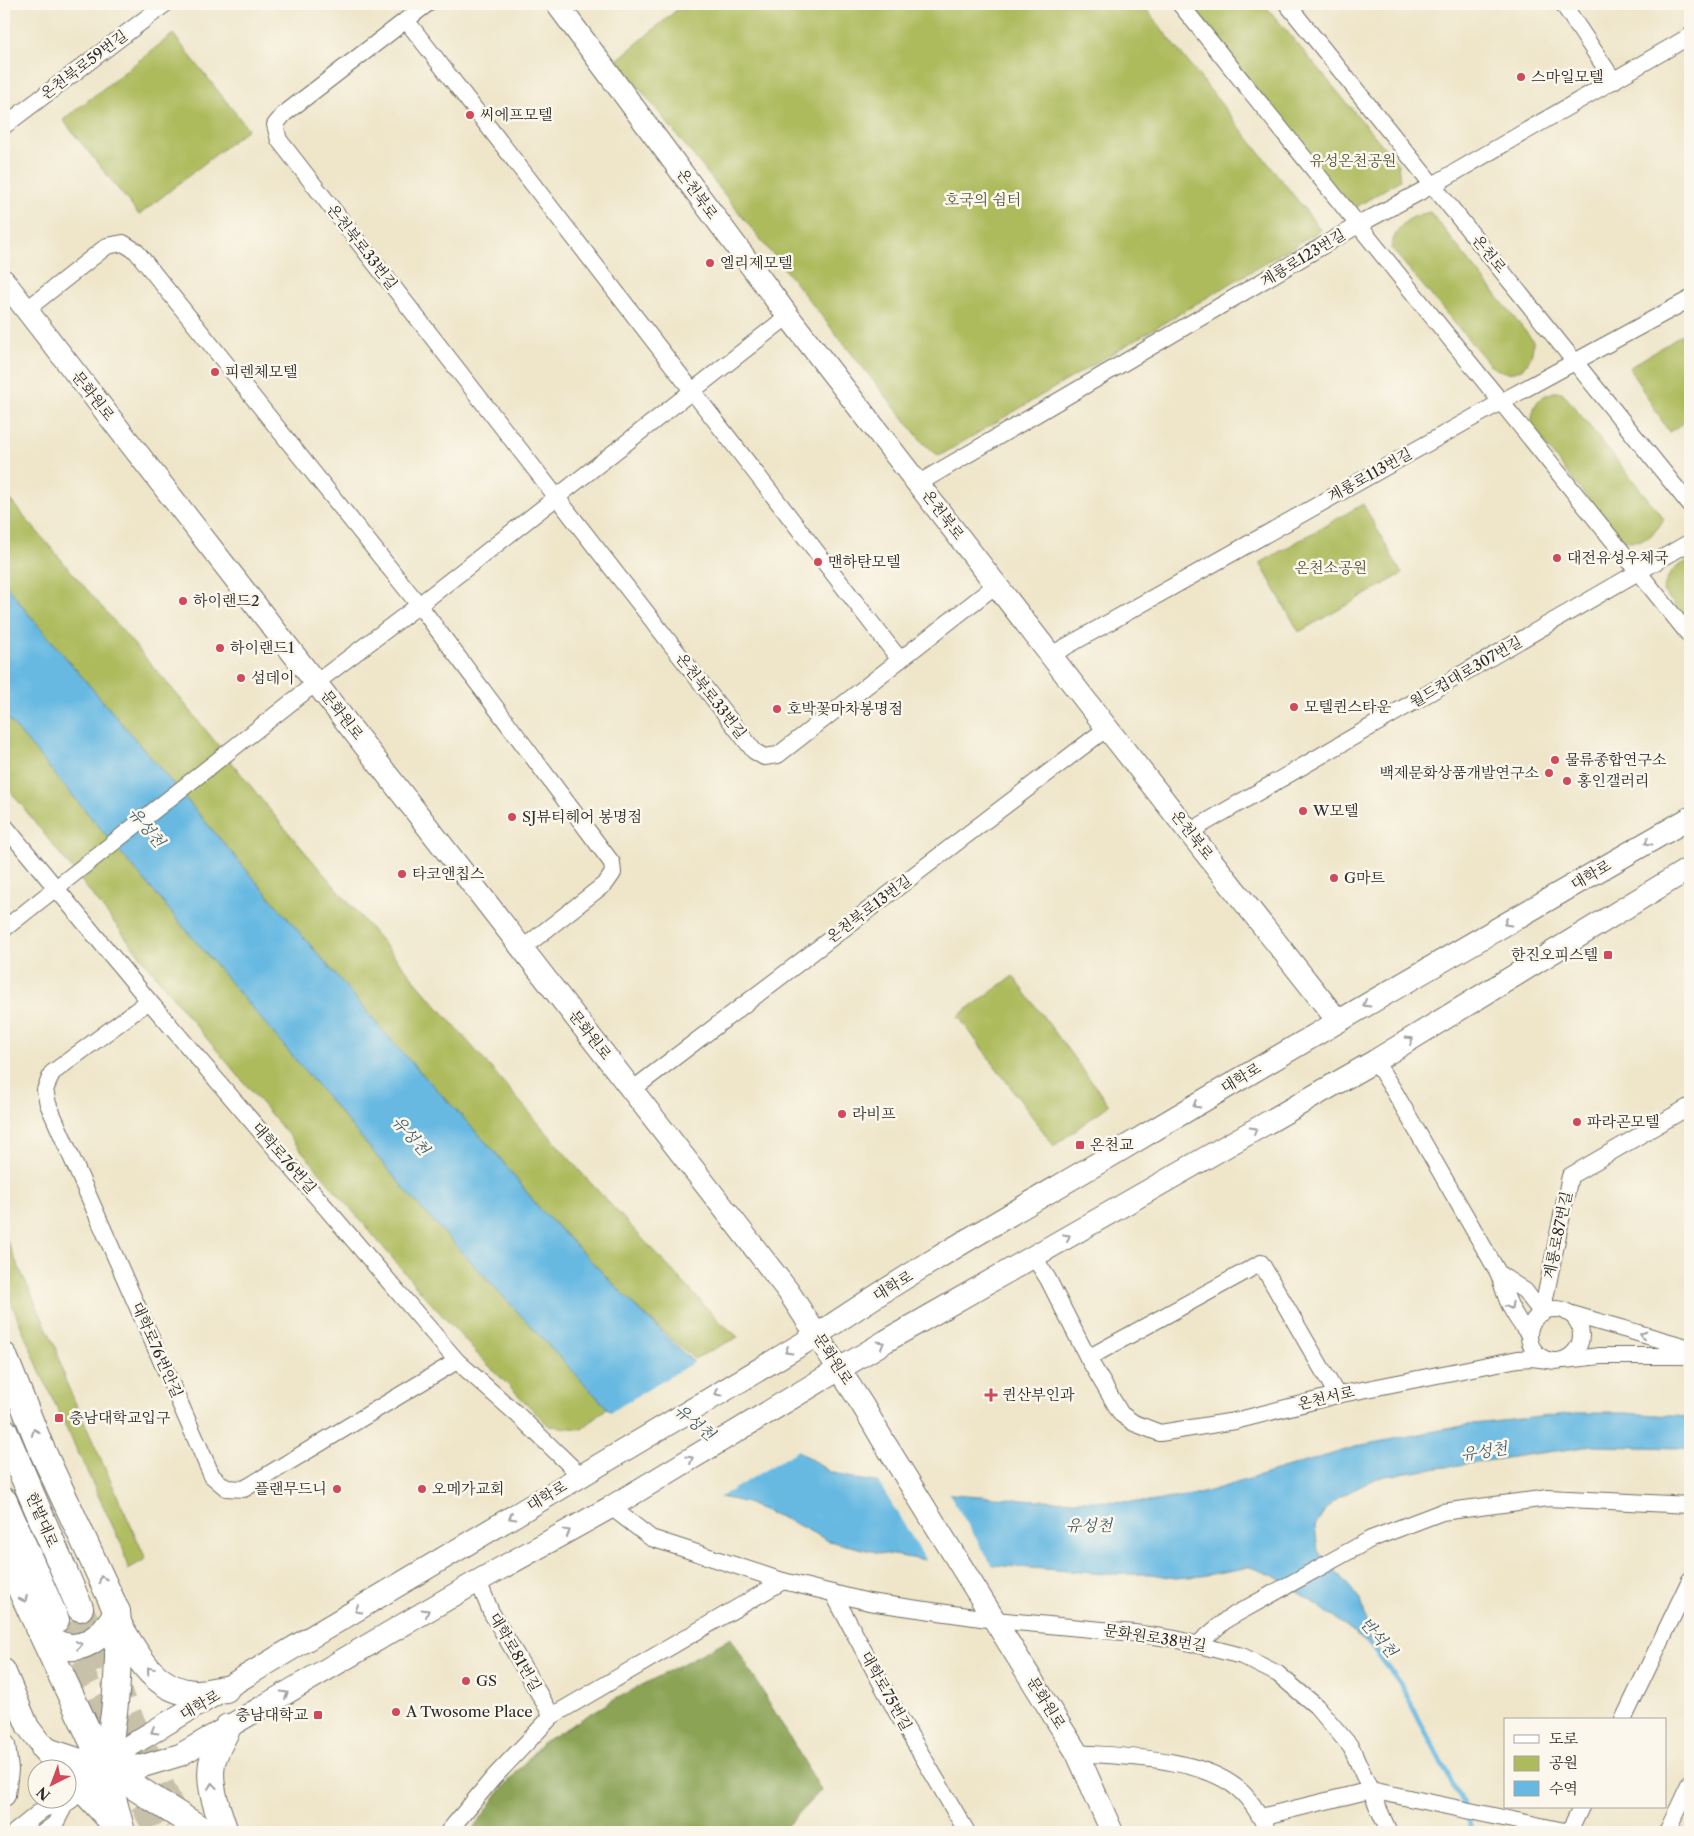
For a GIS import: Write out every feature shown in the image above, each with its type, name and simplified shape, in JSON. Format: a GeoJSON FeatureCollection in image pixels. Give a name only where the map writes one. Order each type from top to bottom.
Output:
{"type":"FeatureCollection","features":[{"type":"Feature","properties":{"kind":"main road"},"geometry":{"type":"LineString","coordinates":[[4,1356],[41,1448],[135,1653],[158,1680],[176,1689],[196,1693],[226,1689]]}},
{"type":"Feature","properties":{"kind":"main road","name":"한밭대로"},"geometry":{"type":"LineString","coordinates":[[4,1431],[80,1608]]}},
{"type":"Feature","properties":{"kind":"main road","name":"한밭대로"},"geometry":{"type":"LineString","coordinates":[[4,1501],[47,1624]]}},
{"type":"Feature","properties":{"kind":"main road"},"geometry":{"type":"LineString","coordinates":[[4,1554],[47,1624],[105,1768],[122,1832]]}},
{"type":"Feature","properties":{"kind":"main road"},"geometry":{"type":"LineString","coordinates":[[47,1624],[50,1640],[66,1647],[83,1646],[118,1618]]}},
{"type":"Feature","properties":{"kind":"main road"},"geometry":{"type":"LineString","coordinates":[[105,1768],[117,1696],[118,1618]]}},
{"type":"Feature","properties":{"kind":"main road"},"geometry":{"type":"LineString","coordinates":[[226,1832],[217,1808],[211,1778],[212,1762],[228,1728]]}},
{"type":"Feature","properties":{"kind":"main road"},"geometry":{"type":"LineString","coordinates":[[44,1748],[54,1758]]}},
{"type":"Feature","properties":{"kind":"main road"},"geometry":{"type":"LineString","coordinates":[[105,1768],[205,1832]]}},
{"type":"Feature","properties":{"kind":"main road"},"geometry":{"type":"LineString","coordinates":[[78,1792],[122,1832]]}},
{"type":"Feature","properties":{"kind":"street","name":"온천북로59번길"},"geometry":{"type":"LineString","coordinates":[[4,126],[165,4]]}},
{"type":"Feature","properties":{"kind":"street","name":"온천북로33번길"},"geometry":{"type":"LineString","coordinates":[[427,4],[284,114],[275,126],[279,140],[754,751],[764,757],[778,755],[996,585]]}},
{"type":"Feature","properties":{"kind":"street","name":"온천북로"},"geometry":{"type":"LineString","coordinates":[[557,4],[788,316],[1107,728],[1338,1021]]}},
{"type":"Feature","properties":{"kind":"street"},"geometry":{"type":"LineString","coordinates":[[1180,4],[1690,636]]}},
{"type":"Feature","properties":{"kind":"street","name":"온천로"},"geometry":{"type":"LineString","coordinates":[[1287,4],[1690,505]]}},
{"type":"Feature","properties":{"kind":"street"},"geometry":{"type":"LineString","coordinates":[[1563,4],[1614,81]]}},
{"type":"Feature","properties":{"kind":"street"},"geometry":{"type":"LineString","coordinates":[[406,20],[900,660]]}},
{"type":"Feature","properties":{"kind":"street","name":"계룡로123번길"},"geometry":{"type":"LineString","coordinates":[[919,484],[1358,225],[1433,185],[1690,36]]}},
{"type":"Feature","properties":{"kind":"street"},"geometry":{"type":"LineString","coordinates":[[26,310],[107,246],[123,243],[136,251],[419,605],[612,863],[613,873],[606,883],[523,948]]}},
{"type":"Feature","properties":{"kind":"street","name":"문화원로"},"geometry":{"type":"LineString","coordinates":[[4,281],[788,1291],[839,1368],[1077,1753],[1112,1832]]}},
{"type":"Feature","properties":{"kind":"street","name":"계룡로113번길"},"geometry":{"type":"LineString","coordinates":[[1051,655],[1501,402],[1690,299]]}},
{"type":"Feature","properties":{"kind":"street"},"geometry":{"type":"LineString","coordinates":[[4,929],[317,682],[557,498],[788,316]]}},
{"type":"Feature","properties":{"kind":"street","name":"월드컵대로307번길"},"geometry":{"type":"LineString","coordinates":[[1190,832],[1690,542]]}},
{"type":"Feature","properties":{"kind":"street","name":"온천북로13번길"},"geometry":{"type":"LineString","coordinates":[[632,1090],[1107,728]]}},
{"type":"Feature","properties":{"kind":"street","name":"대학로"},"geometry":{"type":"LineString","coordinates":[[78,1784],[105,1768],[131,1745],[817,1335],[863,1303],[1338,1021],[1690,818]]}},
{"type":"Feature","properties":{"kind":"street","name":"대학로76번길"},"geometry":{"type":"LineString","coordinates":[[4,825],[150,1001],[458,1361],[580,1475]]}},
{"type":"Feature","properties":{"kind":"street"},"geometry":{"type":"LineString","coordinates":[[4,1670],[28,1727],[44,1748],[105,1768],[143,1766],[180,1755],[478,1581],[611,1507],[839,1368],[1375,1061],[1690,868]]}},
{"type":"Feature","properties":{"kind":"street","name":"대학로76번안길"},"geometry":{"type":"LineString","coordinates":[[150,1001],[52,1073],[45,1090],[48,1104],[212,1476],[226,1488],[244,1489],[458,1361]]}},
{"type":"Feature","properties":{"kind":"street"},"geometry":{"type":"LineString","coordinates":[[1375,1061],[1498,1274],[1507,1302],[1534,1351],[1540,1357],[1556,1360],[1571,1355],[1577,1349],[1581,1333],[1574,1318],[1567,1313]]}},
{"type":"Feature","properties":{"kind":"street","name":"계룡로87번길"},"geometry":{"type":"LineString","coordinates":[[1542,1313],[1570,1176],[1690,1106]]}},
{"type":"Feature","properties":{"kind":"street"},"geometry":{"type":"LineString","coordinates":[[1034,1256],[1048,1279],[1088,1358],[1261,1263],[1337,1395]]}},
{"type":"Feature","properties":{"kind":"street"},"geometry":{"type":"LineString","coordinates":[[1498,1274],[1525,1291],[1542,1313]]}},
{"type":"Feature","properties":{"kind":"street"},"geometry":{"type":"LineString","coordinates":[[1518,1359],[1526,1352],[1530,1326],[1535,1318],[1550,1310],[1559,1310],[1690,1348]]}},
{"type":"Feature","properties":{"kind":"street","name":"온천서로"},"geometry":{"type":"LineString","coordinates":[[1088,1358],[1121,1414],[1134,1423],[1160,1433],[1235,1421],[1337,1395],[1518,1359],[1556,1360],[1600,1356],[1690,1356]]}},
{"type":"Feature","properties":{"kind":"street"},"geometry":{"type":"LineString","coordinates":[[1198,1644],[1227,1619],[1371,1539],[1442,1512],[1548,1498],[1690,1505]]}},
{"type":"Feature","properties":{"kind":"street"},"geometry":{"type":"LineString","coordinates":[[611,1507],[651,1538],[783,1581],[833,1593]]}},
{"type":"Feature","properties":{"kind":"street"},"geometry":{"type":"LineString","coordinates":[[1624,1718],[1690,1580]]}},
{"type":"Feature","properties":{"kind":"street","name":"대학로81번길"},"geometry":{"type":"LineString","coordinates":[[478,1581],[491,1612],[552,1716]]}},
{"type":"Feature","properties":{"kind":"street"},"geometry":{"type":"LineString","coordinates":[[448,1832],[493,1778],[552,1716],[783,1581]]}},
{"type":"Feature","properties":{"kind":"street","name":"문화원로38번길"},"geometry":{"type":"LineString","coordinates":[[833,1593],[869,1602],[995,1620],[1134,1633],[1176,1639],[1242,1656],[1278,1674],[1316,1706],[1351,1747],[1389,1832]]}},
{"type":"Feature","properties":{"kind":"street","name":"대학로75번길"},"geometry":{"type":"LineString","coordinates":[[833,1593],[897,1714],[967,1832]]}},
{"type":"Feature","properties":{"kind":"street"},"geometry":{"type":"LineString","coordinates":[[4,1745],[7,1770],[4,1795]]}},
{"type":"Feature","properties":{"kind":"street"},"geometry":{"type":"LineString","coordinates":[[1077,1753],[1165,1761],[1192,1766],[1221,1777],[1239,1789],[1264,1825],[1371,1790],[1569,1832],[1581,1808]]}},
{"type":"Feature","properties":{"kind":"street"},"geometry":{"type":"LineString","coordinates":[[1667,1832],[1690,1783]]}},
{"type":"Feature","properties":{"kind":"street"},"geometry":{"type":"LineString","coordinates":[[15,1832],[45,1808]]}},
{"type":"Feature","properties":{"kind":"street"},"geometry":{"type":"LineString","coordinates":[[44,1832],[55,1824],[62,1808]]}},
{"type":"Feature","properties":{"kind":"green space","name":"호국의 쉼터"},"geometry":{"type":"Polygon","coordinates":[[[684,4],[1142,4],[1321,230],[939,456],[924,444],[617,60],[684,4]]]}},
{"type":"Feature","properties":{"kind":"green space","name":"유성온천공원"},"geometry":{"type":"Polygon","coordinates":[[[1189,4],[1264,4],[1398,164],[1400,180],[1350,211],[1189,4]]]}},
{"type":"Feature","properties":{"kind":"green space"},"geometry":{"type":"Polygon","coordinates":[[[173,34],[248,129],[139,215],[63,120],[173,34]]]}},
{"type":"Feature","properties":{"kind":"green space"},"geometry":{"type":"Polygon","coordinates":[[[1430,212],[1533,341],[1530,358],[1521,369],[1515,372],[1507,372],[1491,366],[1391,248],[1396,233],[1404,223],[1415,216],[1430,212]]]}},
{"type":"Feature","properties":{"kind":"green space"},"geometry":{"type":"Polygon","coordinates":[[[1690,329],[1690,419],[1669,432],[1629,368],[1690,329]]]}},
{"type":"Feature","properties":{"kind":"green space"},"geometry":{"type":"Polygon","coordinates":[[[1562,392],[1664,519],[1651,535],[1636,541],[1620,540],[1531,427],[1534,409],[1538,401],[1547,394],[1562,392]]]}},
{"type":"Feature","properties":{"kind":"green space"},"geometry":{"type":"Polygon","coordinates":[[[4,493],[180,698],[282,825],[586,1178],[719,1321],[738,1337],[694,1359],[632,1303],[540,1209],[495,1152],[398,1048],[26,611],[4,582],[4,493]]]}},
{"type":"Feature","properties":{"kind":"green space","name":"온천소공원"},"geometry":{"type":"Polygon","coordinates":[[[1363,504],[1402,574],[1299,632],[1260,563],[1363,504]]]}},
{"type":"Feature","properties":{"kind":"green space"},"geometry":{"type":"Polygon","coordinates":[[[1690,560],[1690,623],[1663,591],[1672,572],[1690,560]]]}},
{"type":"Feature","properties":{"kind":"green space"},"geometry":{"type":"Polygon","coordinates":[[[4,714],[418,1205],[607,1408],[582,1429],[549,1426],[480,1357],[421,1292],[187,1015],[4,783],[4,714]]]}},
{"type":"Feature","properties":{"kind":"green space"},"geometry":{"type":"Polygon","coordinates":[[[1013,976],[1109,1105],[1054,1146],[958,1016],[1013,976]]]}},
{"type":"Feature","properties":{"kind":"green space"},"geometry":{"type":"Polygon","coordinates":[[[4,1235],[56,1348],[65,1380],[146,1559],[128,1569],[123,1548],[42,1376],[4,1286],[4,1235]]]}},
{"type":"Feature","properties":{"kind":"green space"},"geometry":{"type":"Polygon","coordinates":[[[731,1638],[821,1790],[781,1832],[471,1832],[500,1791],[542,1743],[610,1702],[731,1638]]]}},
{"type":"Feature","properties":{"kind":"water","name":"유성천"},"geometry":{"type":"Polygon","coordinates":[[[4,582],[26,611],[398,1048],[495,1152],[540,1209],[689,1358],[795,1449],[830,1472],[856,1479],[952,1494],[1036,1500],[1149,1502],[1203,1493],[1362,1445],[1473,1424],[1577,1413],[1624,1413],[1690,1417],[1690,1450],[1681,1448],[1593,1446],[1533,1454],[1379,1477],[1339,1497],[1325,1510],[1315,1526],[1318,1551],[1361,1600],[1373,1648],[1320,1607],[1274,1576],[1250,1567],[1201,1576],[1175,1578],[1151,1574],[1106,1574],[918,1559],[880,1553],[829,1541],[792,1522],[744,1502],[701,1493],[607,1408],[418,1205],[4,714],[4,582]]]}},
{"type":"Feature","properties":{"kind":"pier"},"geometry":{"type":"Polygon","coordinates":[[[696,1361],[800,1449],[717,1499],[700,1495],[609,1413],[696,1361]]]}},
{"type":"Feature","properties":{"kind":"pier"},"geometry":{"type":"Polygon","coordinates":[[[877,1480],[947,1490],[993,1567],[927,1562],[877,1480]]]}},
{"type":"Feature","properties":{"kind":"waterway","name":"반석천"},"geometry":{"type":"LineString","coordinates":[[1369,1643],[1399,1681],[1464,1806]]}},
{"type":"Feature","properties":{"kind":"waterway","name":"반석천"},"geometry":{"type":"LineString","coordinates":[[1468,1813],[1471,1832]]}},
{"type":"Feature","properties":{"kind":"tunnel"},"geometry":{"type":"LineString","coordinates":[[80,1608],[178,1822]]}},
{"type":"Feature","properties":{"kind":"tunnel"},"geometry":{"type":"LineString","coordinates":[[60,1627],[157,1832]]}},
{"type":"Feature","properties":{"kind":"place","name":"스마일모텔"},"geometry":{"type":"Point","coordinates":[1521,77]}},
{"type":"Feature","properties":{"kind":"place","name":"씨에프모텔"},"geometry":{"type":"Point","coordinates":[470,115]}},
{"type":"Feature","properties":{"kind":"place","name":"엘리제모텔"},"geometry":{"type":"Point","coordinates":[710,263]}},
{"type":"Feature","properties":{"kind":"place","name":"피렌체모텔"},"geometry":{"type":"Point","coordinates":[215,372]}},
{"type":"Feature","properties":{"kind":"place","name":"대전유성우체국"},"geometry":{"type":"Point","coordinates":[1557,558]}},
{"type":"Feature","properties":{"kind":"place","name":"맨하탄모텔"},"geometry":{"type":"Point","coordinates":[818,562]}},
{"type":"Feature","properties":{"kind":"place","name":"하이랜드2"},"geometry":{"type":"Point","coordinates":[183,601]}},
{"type":"Feature","properties":{"kind":"place","name":"하이랜드1"},"geometry":{"type":"Point","coordinates":[220,648]}},
{"type":"Feature","properties":{"kind":"place","name":"섬데이"},"geometry":{"type":"Point","coordinates":[241,678]}},
{"type":"Feature","properties":{"kind":"place","name":"모텔퀸스타운"},"geometry":{"type":"Point","coordinates":[1294,707]}},
{"type":"Feature","properties":{"kind":"place","name":"호박꽃마차봉명점"},"geometry":{"type":"Point","coordinates":[777,709]}},
{"type":"Feature","properties":{"kind":"place","name":"물류종합연구소"},"geometry":{"type":"Point","coordinates":[1555,760]}},
{"type":"Feature","properties":{"kind":"place","name":"백제문화상품개발연구소"},"geometry":{"type":"Point","coordinates":[1549,773]}},
{"type":"Feature","properties":{"kind":"place","name":"홍인갤러리"},"geometry":{"type":"Point","coordinates":[1567,781]}},
{"type":"Feature","properties":{"kind":"place","name":"W모텔"},"geometry":{"type":"Point","coordinates":[1303,811]}},
{"type":"Feature","properties":{"kind":"place","name":"SJ뷰티헤어 봉명점"},"geometry":{"type":"Point","coordinates":[512,817]}},
{"type":"Feature","properties":{"kind":"place","name":"타코앤칩스"},"geometry":{"type":"Point","coordinates":[402,874]}},
{"type":"Feature","properties":{"kind":"place","name":"G마트"},"geometry":{"type":"Point","coordinates":[1334,878]}},
{"type":"Feature","properties":{"kind":"place","name":"한진오피스텔"},"geometry":{"type":"Point","coordinates":[1608,955]}},
{"type":"Feature","properties":{"kind":"place","name":"라비프"},"geometry":{"type":"Point","coordinates":[842,1114]}},
{"type":"Feature","properties":{"kind":"place","name":"파라곤모텔"},"geometry":{"type":"Point","coordinates":[1577,1122]}},
{"type":"Feature","properties":{"kind":"place","name":"온천교"},"geometry":{"type":"Point","coordinates":[1080,1145]}},
{"type":"Feature","properties":{"kind":"place","name":"퀸산부인과"},"geometry":{"type":"Point","coordinates":[991,1395]}},
{"type":"Feature","properties":{"kind":"place","name":"충남대학교입구"},"geometry":{"type":"Point","coordinates":[59,1418]}},
{"type":"Feature","properties":{"kind":"place","name":"플랜무드니"},"geometry":{"type":"Point","coordinates":[337,1489]}},
{"type":"Feature","properties":{"kind":"place","name":"오메가교회"},"geometry":{"type":"Point","coordinates":[422,1489]}},
{"type":"Feature","properties":{"kind":"place","name":"GS"},"geometry":{"type":"Point","coordinates":[466,1681]}},
{"type":"Feature","properties":{"kind":"place","name":"A Twosome Place"},"geometry":{"type":"Point","coordinates":[396,1712]}},
{"type":"Feature","properties":{"kind":"place","name":"충남대학교"},"geometry":{"type":"Point","coordinates":[318,1715]}}]}
